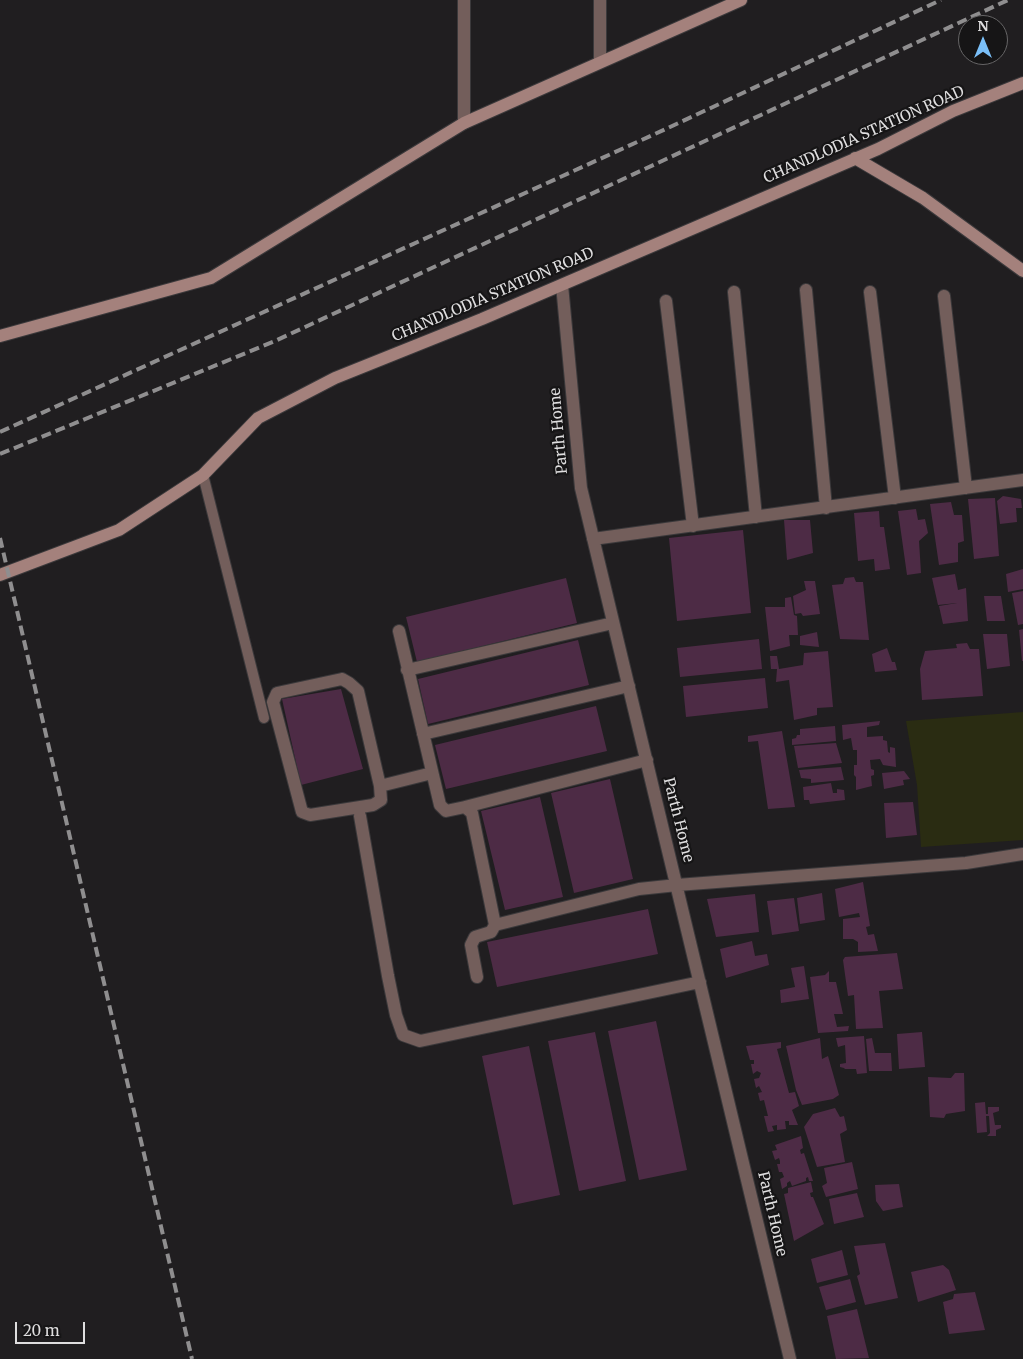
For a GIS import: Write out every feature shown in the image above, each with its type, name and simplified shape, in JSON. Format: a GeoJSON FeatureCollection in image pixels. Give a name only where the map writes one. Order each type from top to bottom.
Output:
{"type":"FeatureCollection","features":[{"type":"Feature","properties":{"kind":"street"},"geometry":{"type":"LineString","coordinates":[[464,0],[464,123]]}},
{"type":"Feature","properties":{"kind":"street"},"geometry":{"type":"LineString","coordinates":[[600,0],[600,62]]}},
{"type":"Feature","properties":{"kind":"street"},"geometry":{"type":"LineString","coordinates":[[0,336],[211,278],[464,123],[741,0]]}},
{"type":"Feature","properties":{"kind":"street","name":"CHANDLODIA STATION ROAD"},"geometry":{"type":"LineString","coordinates":[[0,575],[119,530],[202,475],[258,418],[326,382],[562,285],[878,149],[953,111],[1023,84]]}},
{"type":"Feature","properties":{"kind":"street"},"geometry":{"type":"LineString","coordinates":[[855,158],[923,198],[1023,271]]}},
{"type":"Feature","properties":{"kind":"street","name":"Parth Home"},"geometry":{"type":"LineString","coordinates":[[562,285],[581,488],[790,1359]]}},
{"type":"Feature","properties":{"kind":"street"},"geometry":{"type":"LineString","coordinates":[[806,290],[826,508]]}},
{"type":"Feature","properties":{"kind":"street"},"geometry":{"type":"LineString","coordinates":[[734,292],[756,517]]}},
{"type":"Feature","properties":{"kind":"street"},"geometry":{"type":"LineString","coordinates":[[870,292],[895,498]]}},
{"type":"Feature","properties":{"kind":"street"},"geometry":{"type":"LineString","coordinates":[[944,296],[966,488]]}},
{"type":"Feature","properties":{"kind":"street"},"geometry":{"type":"LineString","coordinates":[[666,301],[693,526]]}},
{"type":"Feature","properties":{"kind":"street"},"geometry":{"type":"LineString","coordinates":[[593,539],[1023,480]]}},
{"type":"Feature","properties":{"kind":"street"},"geometry":{"type":"LineString","coordinates":[[407,670],[613,623]]}},
{"type":"Feature","properties":{"kind":"street"},"geometry":{"type":"LineString","coordinates":[[399,631],[440,805],[446,811],[646,760]]}},
{"type":"Feature","properties":{"kind":"street"},"geometry":{"type":"LineString","coordinates":[[342,679],[358,691],[380,786],[381,800],[373,805],[310,815],[302,812],[273,702],[277,693],[342,679]]}},
{"type":"Feature","properties":{"kind":"street"},"geometry":{"type":"LineString","coordinates":[[423,734],[628,686]]}},
{"type":"Feature","properties":{"kind":"street"},"geometry":{"type":"LineString","coordinates":[[380,786],[432,773]]}},
{"type":"Feature","properties":{"kind":"street"},"geometry":{"type":"LineString","coordinates":[[465,807],[472,813],[495,925],[491,932],[475,937],[471,945],[477,977]]}},
{"type":"Feature","properties":{"kind":"street"},"geometry":{"type":"LineString","coordinates":[[360,816],[390,986],[396,1015],[403,1035],[420,1041],[700,982]]}},
{"type":"Feature","properties":{"kind":"street"},"geometry":{"type":"LineString","coordinates":[[495,925],[639,889],[966,863],[1023,854]]}},
{"type":"Feature","properties":{"kind":"lane"},"geometry":{"type":"LineString","coordinates":[[202,475],[264,718]]}},
{"type":"Feature","properties":{"kind":"green space"},"geometry":{"type":"Polygon","coordinates":[[[1023,712],[1023,840],[921,847],[917,785],[906,721],[1023,712]]]}},
{"type":"Feature","properties":{"kind":"building"},"geometry":{"type":"Polygon","coordinates":[[[1003,496],[1021,499],[1022,508],[1016,508],[1017,522],[1000,524],[997,501],[1003,496]]]}},
{"type":"Feature","properties":{"kind":"building"},"geometry":{"type":"Polygon","coordinates":[[[995,498],[999,556],[974,559],[968,499],[995,498]]]}},
{"type":"Feature","properties":{"kind":"building"},"geometry":{"type":"Polygon","coordinates":[[[951,502],[954,515],[962,515],[964,541],[958,543],[958,562],[939,565],[930,504],[951,502]]]}},
{"type":"Feature","properties":{"kind":"building"},"geometry":{"type":"Polygon","coordinates":[[[916,509],[918,520],[925,519],[928,533],[919,541],[921,573],[907,575],[898,511],[916,509]]]}},
{"type":"Feature","properties":{"kind":"building"},"geometry":{"type":"Polygon","coordinates":[[[879,511],[880,527],[884,527],[890,569],[875,571],[874,559],[858,561],[854,513],[879,511]]]}},
{"type":"Feature","properties":{"kind":"building"},"geometry":{"type":"Polygon","coordinates":[[[784,520],[810,520],[813,553],[787,560],[784,520]]]}},
{"type":"Feature","properties":{"kind":"building"},"geometry":{"type":"Polygon","coordinates":[[[743,530],[751,613],[677,621],[669,538],[743,530]]]}},
{"type":"Feature","properties":{"kind":"building"},"geometry":{"type":"Polygon","coordinates":[[[1023,569],[1023,589],[1008,592],[1006,574],[1023,569]]]}},
{"type":"Feature","properties":{"kind":"building"},"geometry":{"type":"Polygon","coordinates":[[[955,574],[958,590],[966,588],[968,621],[943,624],[939,606],[957,603],[938,605],[932,578],[955,574]]]}},
{"type":"Feature","properties":{"kind":"building"},"geometry":{"type":"Polygon","coordinates":[[[854,577],[856,582],[863,582],[869,640],[840,639],[832,585],[843,584],[845,578],[854,577]]]}},
{"type":"Feature","properties":{"kind":"building"},"geometry":{"type":"Polygon","coordinates":[[[566,578],[577,623],[417,662],[406,617],[566,578]]]}},
{"type":"Feature","properties":{"kind":"building"},"geometry":{"type":"Polygon","coordinates":[[[804,581],[815,581],[820,614],[803,616],[801,613],[795,614],[793,596],[806,590],[804,581]]]}},
{"type":"Feature","properties":{"kind":"building"},"geometry":{"type":"Polygon","coordinates":[[[1023,591],[1023,624],[1018,625],[1012,593],[1023,591]]]}},
{"type":"Feature","properties":{"kind":"building"},"geometry":{"type":"Polygon","coordinates":[[[984,596],[1001,596],[1005,621],[987,621],[984,596]]]}},
{"type":"Feature","properties":{"kind":"building"},"geometry":{"type":"Polygon","coordinates":[[[791,597],[794,615],[797,616],[798,635],[789,635],[790,646],[770,651],[765,607],[785,607],[785,598],[791,597]]]}},
{"type":"Feature","properties":{"kind":"building"},"geometry":{"type":"Polygon","coordinates":[[[1023,629],[1023,661],[1022,661],[1019,630],[1023,629]]]}},
{"type":"Feature","properties":{"kind":"building"},"geometry":{"type":"Polygon","coordinates":[[[817,632],[819,647],[800,645],[800,636],[817,632]]]}},
{"type":"Feature","properties":{"kind":"building"},"geometry":{"type":"Polygon","coordinates":[[[983,634],[1007,634],[1010,666],[987,669],[983,634]]]}},
{"type":"Feature","properties":{"kind":"building"},"geometry":{"type":"Polygon","coordinates":[[[759,639],[762,669],[680,677],[677,648],[759,639]]]}},
{"type":"Feature","properties":{"kind":"building"},"geometry":{"type":"Polygon","coordinates":[[[578,640],[589,685],[428,724],[418,679],[578,640]]]}},
{"type":"Feature","properties":{"kind":"building"},"geometry":{"type":"Polygon","coordinates":[[[967,643],[970,649],[979,649],[983,696],[922,700],[920,669],[925,651],[957,648],[956,644],[967,643]]]}},
{"type":"Feature","properties":{"kind":"building"},"geometry":{"type":"Polygon","coordinates":[[[887,648],[897,670],[875,672],[872,654],[887,648]]]}},
{"type":"Feature","properties":{"kind":"building"},"geometry":{"type":"Polygon","coordinates":[[[828,651],[833,707],[817,708],[817,715],[794,720],[789,680],[776,682],[777,669],[771,669],[770,656],[777,656],[779,669],[803,665],[804,653],[828,651]]]}},
{"type":"Feature","properties":{"kind":"building"},"geometry":{"type":"Polygon","coordinates":[[[765,678],[768,708],[686,717],[683,686],[765,678]]]}},
{"type":"Feature","properties":{"kind":"building"},"geometry":{"type":"Polygon","coordinates":[[[341,689],[363,769],[301,785],[282,699],[341,689]]]}},
{"type":"Feature","properties":{"kind":"building"},"geometry":{"type":"Polygon","coordinates":[[[596,706],[607,751],[446,789],[435,745],[596,706]]]}},
{"type":"Feature","properties":{"kind":"building"},"geometry":{"type":"Polygon","coordinates":[[[880,721],[879,725],[867,727],[867,737],[883,736],[883,740],[887,741],[888,752],[890,753],[890,747],[895,748],[896,767],[883,765],[880,759],[870,760],[871,769],[874,770],[874,775],[871,776],[872,786],[856,790],[854,765],[857,765],[857,750],[853,750],[851,738],[843,740],[842,725],[880,721]]]}},
{"type":"Feature","properties":{"kind":"building"},"geometry":{"type":"Polygon","coordinates":[[[835,726],[836,741],[792,745],[792,739],[800,735],[800,729],[835,726]]]}},
{"type":"Feature","properties":{"kind":"building"},"geometry":{"type":"Polygon","coordinates":[[[782,731],[795,807],[768,809],[758,741],[748,742],[748,736],[782,731]]]}},
{"type":"Feature","properties":{"kind":"building"},"geometry":{"type":"Polygon","coordinates":[[[836,743],[842,763],[798,768],[794,746],[836,743]]]}},
{"type":"Feature","properties":{"kind":"building"},"geometry":{"type":"Polygon","coordinates":[[[841,767],[844,780],[811,783],[811,779],[801,778],[799,770],[841,767]]]}},
{"type":"Feature","properties":{"kind":"building"},"geometry":{"type":"Polygon","coordinates":[[[904,771],[910,779],[903,780],[904,785],[884,789],[882,773],[904,771]]]}},
{"type":"Feature","properties":{"kind":"building"},"geometry":{"type":"Polygon","coordinates":[[[610,779],[633,879],[574,893],[551,793],[610,779]]]}},
{"type":"Feature","properties":{"kind":"building"},"geometry":{"type":"Polygon","coordinates":[[[831,783],[833,793],[837,793],[837,789],[844,790],[845,800],[810,804],[809,800],[804,800],[803,787],[831,783]]]}},
{"type":"Feature","properties":{"kind":"building"},"geometry":{"type":"Polygon","coordinates":[[[540,797],[563,897],[505,910],[481,811],[540,797]]]}},
{"type":"Feature","properties":{"kind":"building"},"geometry":{"type":"Polygon","coordinates":[[[913,802],[917,835],[886,838],[884,803],[913,802]]]}},
{"type":"Feature","properties":{"kind":"building"},"geometry":{"type":"Polygon","coordinates":[[[863,882],[870,926],[866,927],[868,935],[874,934],[878,951],[858,952],[858,942],[853,939],[843,939],[843,919],[860,917],[859,913],[839,917],[835,889],[863,882]]]}},
{"type":"Feature","properties":{"kind":"building"},"geometry":{"type":"Polygon","coordinates":[[[822,893],[825,920],[800,924],[797,898],[822,893]]]}},
{"type":"Feature","properties":{"kind":"building"},"geometry":{"type":"Polygon","coordinates":[[[755,894],[759,932],[716,937],[707,899],[755,894]]]}},
{"type":"Feature","properties":{"kind":"building"},"geometry":{"type":"Polygon","coordinates":[[[794,898],[799,931],[772,935],[767,901],[794,898]]]}},
{"type":"Feature","properties":{"kind":"building"},"geometry":{"type":"Polygon","coordinates":[[[648,909],[658,954],[497,987],[487,942],[648,909]]]}},
{"type":"Feature","properties":{"kind":"building"},"geometry":{"type":"Polygon","coordinates":[[[752,941],[755,956],[767,954],[769,965],[726,978],[720,949],[752,941]]]}},
{"type":"Feature","properties":{"kind":"building"},"geometry":{"type":"Polygon","coordinates":[[[897,953],[903,989],[879,991],[883,1028],[856,1029],[854,995],[848,996],[843,960],[845,957],[897,953]]]}},
{"type":"Feature","properties":{"kind":"building"},"geometry":{"type":"Polygon","coordinates":[[[804,966],[809,999],[781,1003],[780,990],[795,987],[791,968],[804,966]]]}},
{"type":"Feature","properties":{"kind":"building"},"geometry":{"type":"Polygon","coordinates":[[[829,971],[829,982],[836,982],[843,1014],[834,1014],[837,1027],[849,1026],[848,1031],[818,1033],[810,977],[825,975],[829,971]]]}},
{"type":"Feature","properties":{"kind":"building"},"geometry":{"type":"Polygon","coordinates":[[[656,1021],[687,1170],[639,1180],[608,1031],[656,1021]]]}},
{"type":"Feature","properties":{"kind":"building"},"geometry":{"type":"Polygon","coordinates":[[[595,1032],[626,1181],[579,1191],[548,1041],[595,1032]]]}},
{"type":"Feature","properties":{"kind":"building"},"geometry":{"type":"Polygon","coordinates":[[[922,1032],[925,1067],[899,1069],[897,1034],[922,1032]]]}},
{"type":"Feature","properties":{"kind":"building"},"geometry":{"type":"Polygon","coordinates":[[[864,1036],[867,1073],[857,1074],[856,1069],[840,1067],[840,1064],[846,1063],[845,1045],[838,1047],[836,1038],[864,1036]]]}},
{"type":"Feature","properties":{"kind":"building"},"geometry":{"type":"Polygon","coordinates":[[[820,1038],[822,1059],[828,1056],[839,1095],[833,1099],[802,1105],[796,1090],[786,1046],[820,1038]]]}},
{"type":"Feature","properties":{"kind":"building"},"geometry":{"type":"Polygon","coordinates":[[[872,1038],[875,1053],[891,1053],[892,1071],[869,1071],[866,1039],[872,1038]]]}},
{"type":"Feature","properties":{"kind":"building"},"geometry":{"type":"Polygon","coordinates":[[[781,1042],[781,1048],[777,1049],[789,1093],[795,1092],[799,1106],[792,1110],[798,1125],[789,1125],[789,1121],[785,1121],[786,1129],[777,1130],[777,1125],[772,1126],[774,1131],[768,1132],[764,1116],[768,1116],[764,1100],[760,1101],[758,1093],[762,1092],[759,1086],[756,1088],[754,1079],[759,1078],[761,1073],[757,1071],[753,1074],[751,1064],[754,1064],[754,1060],[750,1060],[746,1046],[781,1042]]]}},
{"type":"Feature","properties":{"kind":"building"},"geometry":{"type":"Polygon","coordinates":[[[529,1046],[560,1195],[513,1205],[482,1056],[529,1046]]]}},
{"type":"Feature","properties":{"kind":"building"},"geometry":{"type":"Polygon","coordinates":[[[955,1073],[964,1073],[965,1111],[946,1114],[944,1118],[930,1117],[928,1077],[951,1078],[955,1073]]]}},
{"type":"Feature","properties":{"kind":"building"},"geometry":{"type":"Polygon","coordinates":[[[985,1102],[986,1114],[988,1114],[988,1107],[999,1107],[999,1111],[993,1113],[995,1125],[1001,1125],[1001,1128],[996,1130],[996,1136],[987,1136],[990,1133],[989,1116],[986,1116],[987,1132],[977,1133],[975,1103],[985,1102]]]}},
{"type":"Feature","properties":{"kind":"building"},"geometry":{"type":"Polygon","coordinates":[[[835,1108],[840,1117],[844,1116],[847,1130],[840,1134],[845,1162],[817,1167],[804,1127],[813,1114],[835,1108]]]}},
{"type":"Feature","properties":{"kind":"building"},"geometry":{"type":"Polygon","coordinates":[[[801,1136],[803,1148],[800,1150],[801,1154],[804,1153],[813,1181],[809,1181],[808,1177],[806,1181],[792,1186],[790,1181],[782,1189],[780,1179],[784,1177],[782,1172],[779,1172],[777,1164],[780,1164],[780,1161],[779,1158],[775,1160],[772,1151],[777,1150],[775,1145],[801,1136]]]}},
{"type":"Feature","properties":{"kind":"building"},"geometry":{"type":"Polygon","coordinates":[[[852,1162],[858,1189],[826,1197],[822,1186],[827,1183],[824,1168],[852,1162]]]}},
{"type":"Feature","properties":{"kind":"building"},"geometry":{"type":"Polygon","coordinates":[[[811,1182],[813,1192],[810,1193],[811,1197],[813,1197],[824,1224],[794,1241],[784,1194],[788,1193],[788,1188],[811,1182]]]}},
{"type":"Feature","properties":{"kind":"building"},"geometry":{"type":"Polygon","coordinates":[[[899,1184],[903,1207],[883,1211],[876,1201],[875,1185],[899,1184]]]}},
{"type":"Feature","properties":{"kind":"building"},"geometry":{"type":"Polygon","coordinates":[[[857,1193],[864,1217],[834,1224],[829,1199],[857,1193]]]}},
{"type":"Feature","properties":{"kind":"building"},"geometry":{"type":"Polygon","coordinates":[[[885,1243],[898,1298],[865,1305],[857,1276],[860,1274],[854,1246],[885,1243]]]}},
{"type":"Feature","properties":{"kind":"building"},"geometry":{"type":"Polygon","coordinates":[[[842,1250],[848,1275],[817,1283],[811,1259],[842,1250]]]}},
{"type":"Feature","properties":{"kind":"building"},"geometry":{"type":"Polygon","coordinates":[[[943,1265],[949,1270],[956,1290],[918,1302],[911,1272],[943,1265]]]}},
{"type":"Feature","properties":{"kind":"building"},"geometry":{"type":"Polygon","coordinates":[[[850,1279],[856,1302],[826,1310],[819,1287],[850,1279]]]}},
{"type":"Feature","properties":{"kind":"building"},"geometry":{"type":"Polygon","coordinates":[[[975,1292],[985,1330],[949,1334],[943,1302],[953,1299],[954,1294],[975,1292]]]}},
{"type":"Feature","properties":{"kind":"building"},"geometry":{"type":"Polygon","coordinates":[[[857,1309],[869,1358],[836,1359],[827,1316],[857,1309]]]}},
{"type":"Feature","properties":{"kind":"railway"},"geometry":{"type":"LineString","coordinates":[[0,432],[668,128],[941,0]]}},
{"type":"Feature","properties":{"kind":"railway"},"geometry":{"type":"LineString","coordinates":[[0,454],[275,341],[1008,0]]}},
{"type":"Feature","properties":{"kind":"railway"},"geometry":{"type":"LineString","coordinates":[[0,538],[192,1359]]}}]}
